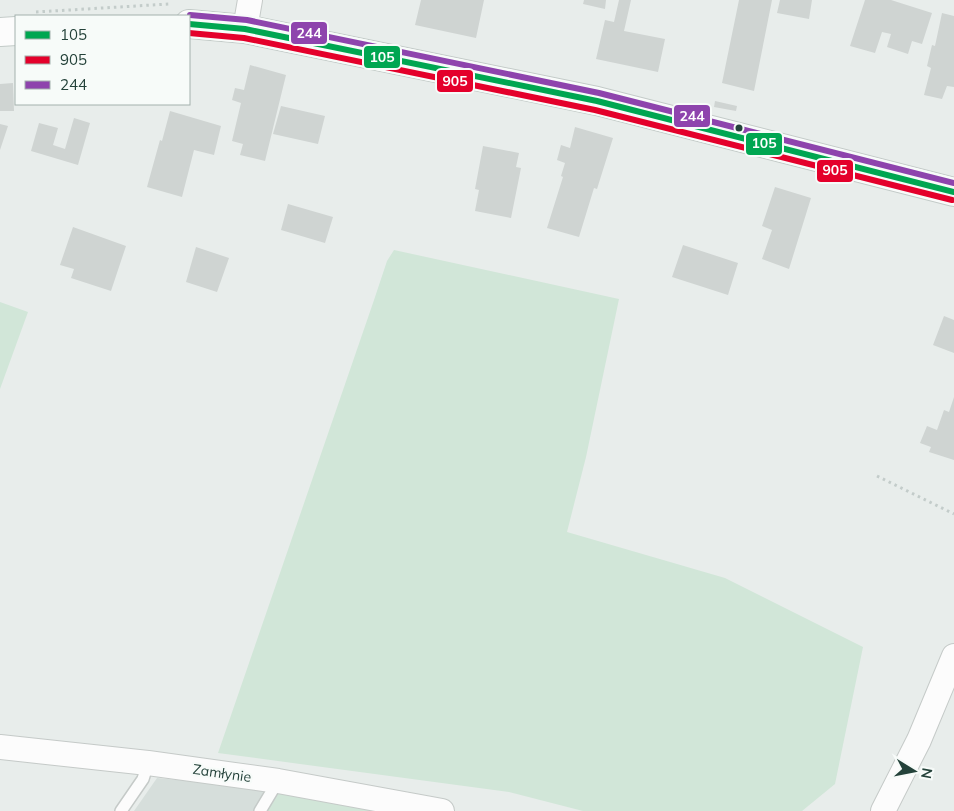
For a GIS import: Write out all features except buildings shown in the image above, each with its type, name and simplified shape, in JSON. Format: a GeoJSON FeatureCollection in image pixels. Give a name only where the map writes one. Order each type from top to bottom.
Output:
{"type":"FeatureCollection","features":[{"type":"Feature","properties":{"kind":"main road"},"geometry":{"type":"LineString","coordinates":[[190,16],[245,30],[597,101],[954,192]]}},
{"type":"Feature","properties":{"kind":"main road"},"geometry":{"type":"LineString","coordinates":[[0,32],[15,25]]}},
{"type":"Feature","properties":{"kind":"street"},"geometry":{"type":"LineString","coordinates":[[245,30],[250,0]]}},
{"type":"Feature","properties":{"kind":"street"},"geometry":{"type":"LineString","coordinates":[[883,811],[919,740],[954,656]]}},
{"type":"Feature","properties":{"kind":"street","name":"Zamłynie"},"geometry":{"type":"LineString","coordinates":[[0,747],[148,763],[278,781],[442,811]]}},
{"type":"Feature","properties":{"kind":"lane"},"geometry":{"type":"LineString","coordinates":[[121,811],[143,778],[148,763]]}},
{"type":"Feature","properties":{"kind":"lane"},"geometry":{"type":"LineString","coordinates":[[260,811],[278,781]]}},
{"type":"Feature","properties":{"kind":"path"},"geometry":{"type":"LineString","coordinates":[[161,15],[181,14]]}},
{"type":"Feature","properties":{"kind":"path"},"geometry":{"type":"LineString","coordinates":[[877,476],[954,514]]}},
{"type":"Feature","properties":{"kind":"shaded area"},"geometry":{"type":"Polygon","coordinates":[[[157,778],[281,790],[267,811],[134,811],[157,778]]]}},
{"type":"Feature","properties":{"kind":"green space"},"geometry":{"type":"Polygon","coordinates":[[[394,250],[619,299],[586,457],[567,532],[725,578],[863,647],[835,784],[802,811],[583,811],[509,792],[218,753],[387,261],[394,250]]]}},
{"type":"Feature","properties":{"kind":"green space"},"geometry":{"type":"Polygon","coordinates":[[[0,302],[28,312],[0,389],[0,302]]]}},
{"type":"Feature","properties":{"kind":"green space"},"geometry":{"type":"Polygon","coordinates":[[[281,790],[377,811],[267,811],[281,790]]]}},
{"type":"Feature","properties":{"kind":"transit line","name":"244"},"geometry":{"type":"LineString","coordinates":[[190,15],[247,20],[599,93],[954,183]]}},
{"type":"Feature","properties":{"kind":"transit line","name":"105"},"geometry":{"type":"LineString","coordinates":[[190,24],[245,29],[597,101],[954,192]]}},
{"type":"Feature","properties":{"kind":"transit line","name":"905"},"geometry":{"type":"LineString","coordinates":[[190,33],[244,38],[595,110],[952,200]]}}]}
